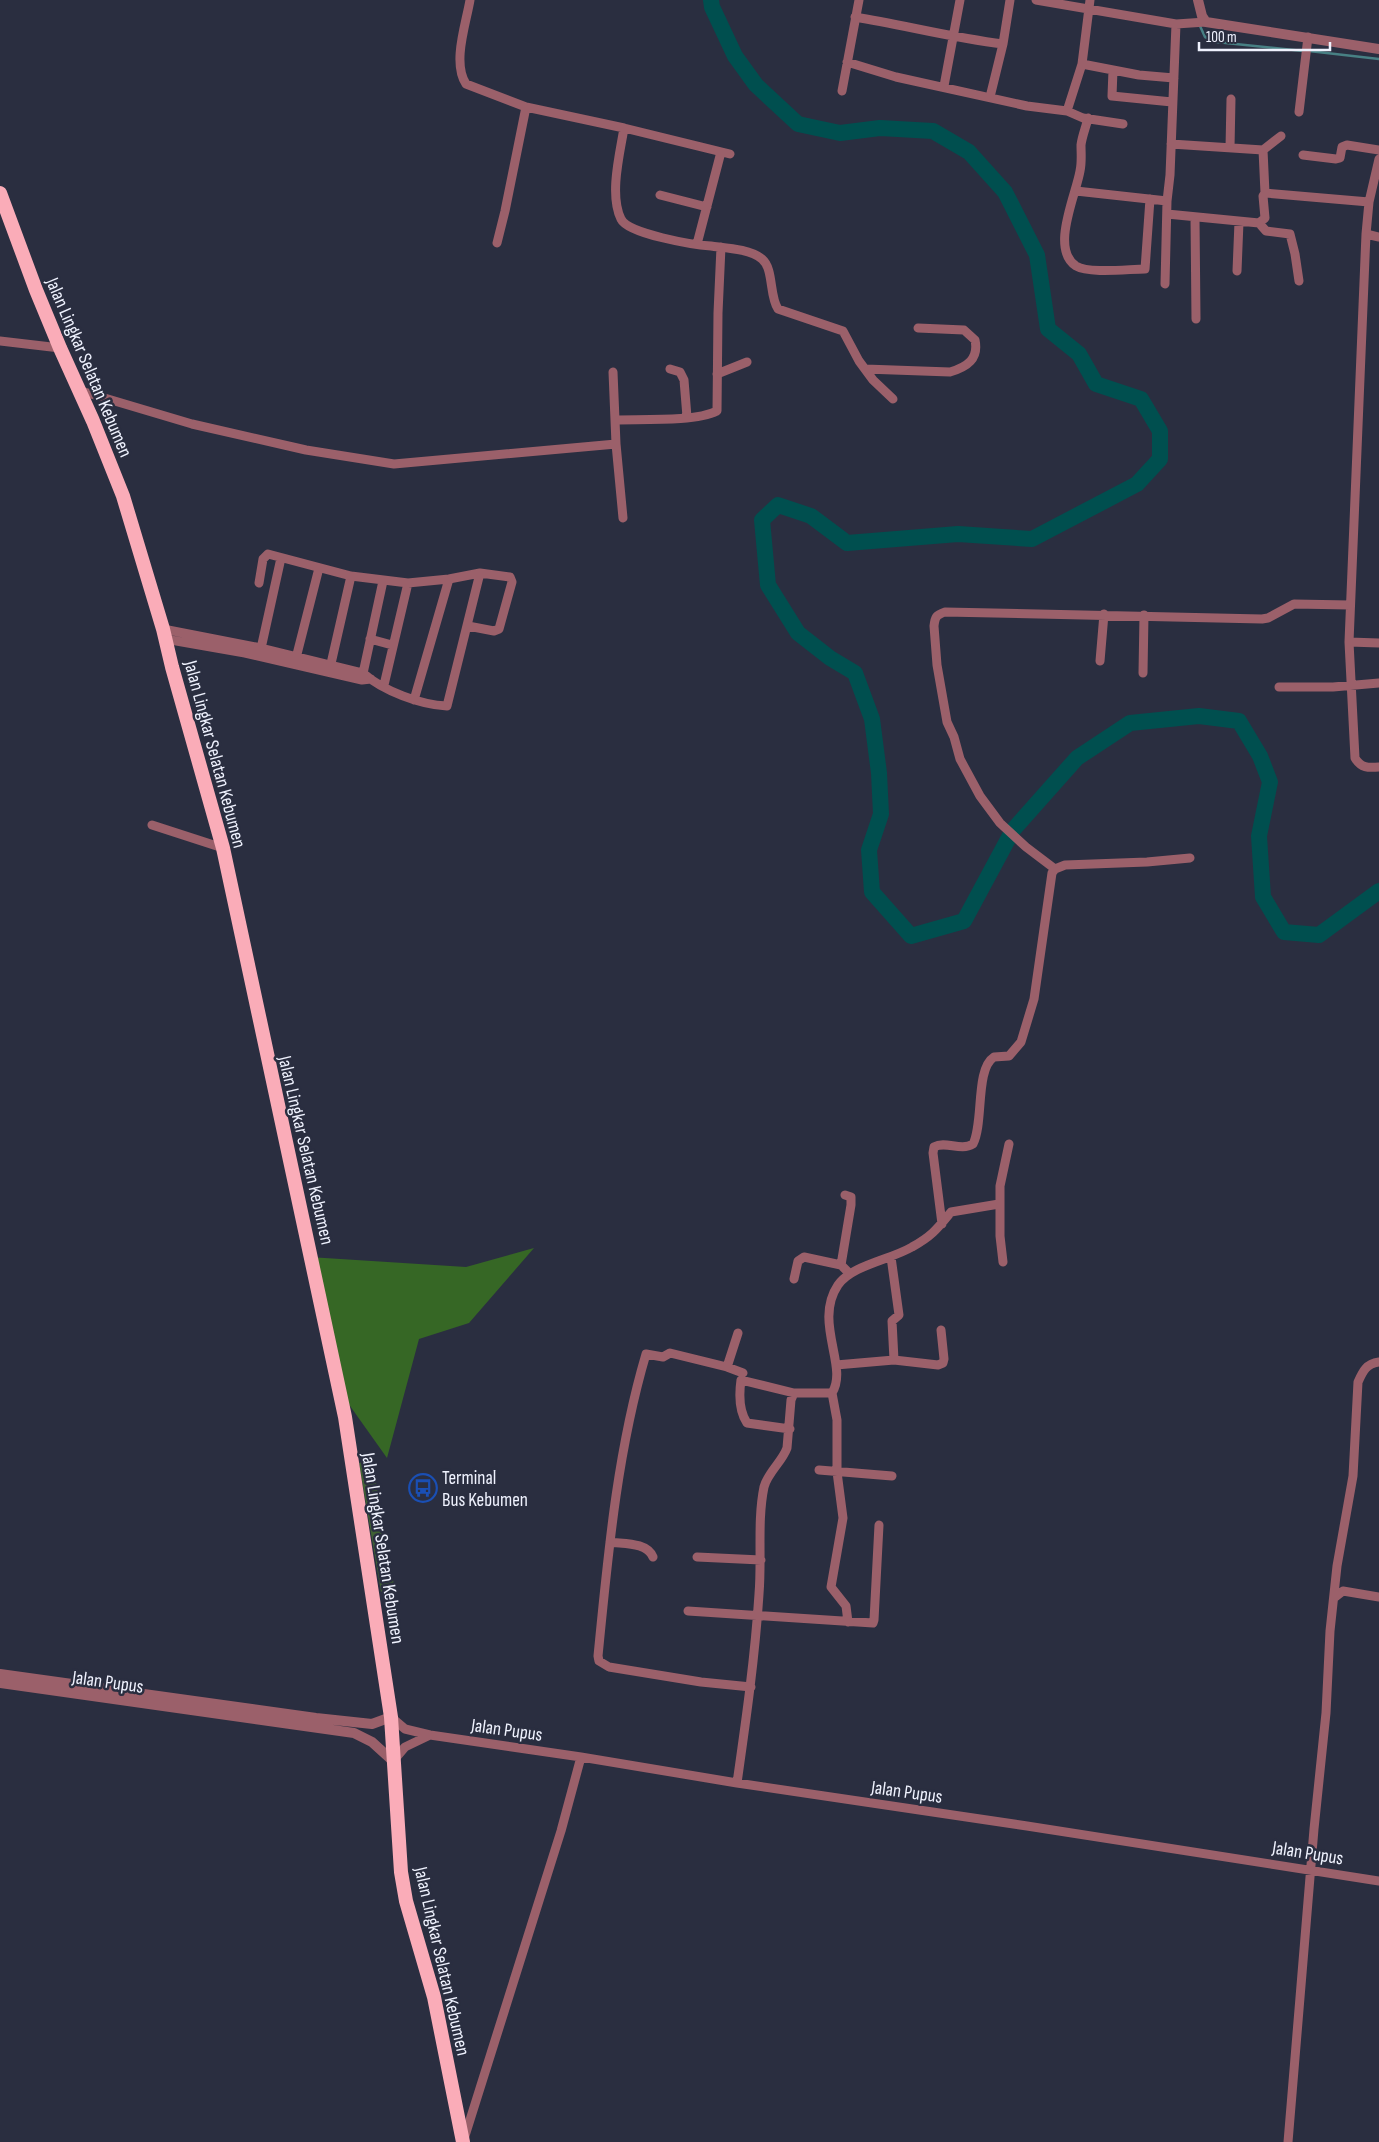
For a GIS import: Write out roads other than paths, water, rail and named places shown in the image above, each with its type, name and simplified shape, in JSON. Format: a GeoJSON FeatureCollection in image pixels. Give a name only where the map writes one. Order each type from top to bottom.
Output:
{"type":"FeatureCollection","features":[{"type":"Feature","properties":{"kind":"highway","name":"Jalan Lingkar Selatan Kebumen"},"geometry":{"type":"LineString","coordinates":[[0,193],[60,348],[81,391],[115,475],[164,634],[223,848],[345,1417],[391,1717],[401,1872],[406,1901],[434,1997],[463,2142]]}},
{"type":"Feature","properties":{"kind":"street"},"geometry":{"type":"LineString","coordinates":[[470,0],[460,59],[462,78],[466,84],[526,107],[624,128],[726,153],[707,207],[697,244]]}},
{"type":"Feature","properties":{"kind":"street"},"geometry":{"type":"LineString","coordinates":[[842,91],[854,17],[859,0]]}},
{"type":"Feature","properties":{"kind":"street"},"geometry":{"type":"LineString","coordinates":[[944,86],[960,0]]}},
{"type":"Feature","properties":{"kind":"street"},"geometry":{"type":"LineString","coordinates":[[990,98],[1003,44],[1010,0]]}},
{"type":"Feature","properties":{"kind":"street"},"geometry":{"type":"LineString","coordinates":[[1036,0],[1090,4],[1176,24],[1204,22],[1307,47],[1379,49]]}},
{"type":"Feature","properties":{"kind":"street"},"geometry":{"type":"LineString","coordinates":[[1198,0],[1204,22]]}},
{"type":"Feature","properties":{"kind":"street"},"geometry":{"type":"LineString","coordinates":[[1067,112],[1082,64],[1090,4]]}},
{"type":"Feature","properties":{"kind":"street"},"geometry":{"type":"LineString","coordinates":[[854,17],[912,27],[953,37],[1003,44]]}},
{"type":"Feature","properties":{"kind":"street"},"geometry":{"type":"LineString","coordinates":[[1165,284],[1166,201],[1171,144],[1176,24]]}},
{"type":"Feature","properties":{"kind":"street"},"geometry":{"type":"LineString","coordinates":[[1299,112],[1307,47]]}},
{"type":"Feature","properties":{"kind":"street"},"geometry":{"type":"LineString","coordinates":[[847,62],[896,77],[944,86],[990,98],[1123,124]]}},
{"type":"Feature","properties":{"kind":"street"},"geometry":{"type":"LineString","coordinates":[[1082,64],[1139,75],[1174,78]]}},
{"type":"Feature","properties":{"kind":"street"},"geometry":{"type":"LineString","coordinates":[[1113,70],[1112,96],[1172,102]]}},
{"type":"Feature","properties":{"kind":"street"},"geometry":{"type":"LineString","coordinates":[[1230,148],[1232,100]]}},
{"type":"Feature","properties":{"kind":"street"},"geometry":{"type":"LineString","coordinates":[[497,243],[526,107]]}},
{"type":"Feature","properties":{"kind":"street"},"geometry":{"type":"LineString","coordinates":[[1088,118],[1082,138],[1076,190],[1065,225],[1065,245],[1068,257],[1075,265],[1092,270],[1145,269],[1150,199]]}},
{"type":"Feature","properties":{"kind":"street"},"geometry":{"type":"LineString","coordinates":[[624,128],[616,187],[621,219],[625,224],[633,229],[697,244],[742,251],[763,260],[767,265],[774,302],[778,310],[843,331],[865,370],[893,398]]}},
{"type":"Feature","properties":{"kind":"street"},"geometry":{"type":"LineString","coordinates":[[1171,144],[1263,150],[1281,136]]}},
{"type":"Feature","properties":{"kind":"street"},"geometry":{"type":"LineString","coordinates":[[1303,155],[1336,159],[1340,158],[1342,147],[1347,145],[1379,150]]}},
{"type":"Feature","properties":{"kind":"street"},"geometry":{"type":"LineString","coordinates":[[1167,214],[1260,223],[1265,218],[1263,150]]}},
{"type":"Feature","properties":{"kind":"street"},"geometry":{"type":"LineString","coordinates":[[1379,159],[1369,202],[1366,234],[1349,642],[1355,758],[1366,768],[1379,767]]}},
{"type":"Feature","properties":{"kind":"street"},"geometry":{"type":"LineString","coordinates":[[1076,190],[1166,201]]}},
{"type":"Feature","properties":{"kind":"street"},"geometry":{"type":"LineString","coordinates":[[1265,194],[1369,202]]}},
{"type":"Feature","properties":{"kind":"street"},"geometry":{"type":"LineString","coordinates":[[660,195],[707,207]]}},
{"type":"Feature","properties":{"kind":"street"},"geometry":{"type":"LineString","coordinates":[[1195,218],[1196,319]]}},
{"type":"Feature","properties":{"kind":"street"},"geometry":{"type":"LineString","coordinates":[[1237,271],[1239,222]]}},
{"type":"Feature","properties":{"kind":"street"},"geometry":{"type":"LineString","coordinates":[[1260,223],[1266,231],[1290,234],[1296,254],[1299,281]]}},
{"type":"Feature","properties":{"kind":"street"},"geometry":{"type":"LineString","coordinates":[[1366,234],[1379,237]]}},
{"type":"Feature","properties":{"kind":"street"},"geometry":{"type":"LineString","coordinates":[[615,420],[686,417],[717,411],[721,247]]}},
{"type":"Feature","properties":{"kind":"street"},"geometry":{"type":"LineString","coordinates":[[865,370],[950,372],[972,362],[976,354],[975,340],[964,330],[918,328]]}},
{"type":"Feature","properties":{"kind":"street"},"geometry":{"type":"LineString","coordinates":[[0,341],[60,348]]}},
{"type":"Feature","properties":{"kind":"street"},"geometry":{"type":"LineString","coordinates":[[717,374],[747,362]]}},
{"type":"Feature","properties":{"kind":"street"},"geometry":{"type":"LineString","coordinates":[[670,369],[680,372],[684,380],[686,417]]}},
{"type":"Feature","properties":{"kind":"street"},"geometry":{"type":"LineString","coordinates":[[613,372],[616,444],[623,518]]}},
{"type":"Feature","properties":{"kind":"street"},"geometry":{"type":"LineString","coordinates":[[81,391],[192,424],[306,450],[394,464],[616,444]]}},
{"type":"Feature","properties":{"kind":"street"},"geometry":{"type":"LineString","coordinates":[[259,583],[263,559],[266,555],[351,576],[383,581],[408,583],[449,579],[480,573],[510,577],[512,582],[499,629],[494,631],[468,626]]}},
{"type":"Feature","properties":{"kind":"street"},"geometry":{"type":"LineString","coordinates":[[260,652],[281,558]]}},
{"type":"Feature","properties":{"kind":"street"},"geometry":{"type":"LineString","coordinates":[[295,660],[319,568]]}},
{"type":"Feature","properties":{"kind":"street"},"geometry":{"type":"LineString","coordinates":[[164,634],[226,645],[330,668],[365,677],[414,700],[447,706],[480,573]]}},
{"type":"Feature","properties":{"kind":"street"},"geometry":{"type":"LineString","coordinates":[[330,668],[351,576]]}},
{"type":"Feature","properties":{"kind":"street"},"geometry":{"type":"LineString","coordinates":[[414,700],[449,579]]}},
{"type":"Feature","properties":{"kind":"street"},"geometry":{"type":"LineString","coordinates":[[365,677],[370,639],[383,581]]}},
{"type":"Feature","properties":{"kind":"street"},"geometry":{"type":"LineString","coordinates":[[384,685],[408,583]]}},
{"type":"Feature","properties":{"kind":"street"},"geometry":{"type":"LineString","coordinates":[[1055,869],[1026,847],[1000,823],[980,796],[960,759],[954,736],[947,722],[937,665],[935,617],[945,612],[1268,618],[1294,604],[1350,604]]}},
{"type":"Feature","properties":{"kind":"street"},"geometry":{"type":"LineString","coordinates":[[1100,661],[1104,614]]}},
{"type":"Feature","properties":{"kind":"street"},"geometry":{"type":"LineString","coordinates":[[1143,673],[1144,615]]}},
{"type":"Feature","properties":{"kind":"street"},"geometry":{"type":"LineString","coordinates":[[370,639],[392,645]]}},
{"type":"Feature","properties":{"kind":"street"},"geometry":{"type":"LineString","coordinates":[[1349,642],[1379,643]]}},
{"type":"Feature","properties":{"kind":"street"},"geometry":{"type":"LineString","coordinates":[[1279,687],[1379,683]]}},
{"type":"Feature","properties":{"kind":"street"},"geometry":{"type":"LineString","coordinates":[[152,825],[223,848]]}},
{"type":"Feature","properties":{"kind":"street"},"geometry":{"type":"LineString","coordinates":[[942,1224],[933,1152],[934,1147],[939,1144],[960,1148],[972,1144],[979,1116],[986,1065],[994,1057],[1009,1056],[1021,1042],[1034,999],[1052,873],[1055,869],[1065,865],[1147,862],[1190,858]]}},
{"type":"Feature","properties":{"kind":"street"},"geometry":{"type":"LineString","coordinates":[[1003,1262],[999,1204],[1000,1186],[1009,1144]]}},
{"type":"Feature","properties":{"kind":"street"},"geometry":{"type":"LineString","coordinates":[[841,1265],[852,1205],[851,1198],[845,1195]]}},
{"type":"Feature","properties":{"kind":"street"},"geometry":{"type":"LineString","coordinates":[[848,1622],[846,1606],[832,1587],[843,1518],[837,1472],[837,1420],[832,1393],[836,1386],[836,1365],[828,1311],[837,1286],[849,1274],[891,1257],[924,1240],[937,1230],[951,1212],[999,1204]]}},
{"type":"Feature","properties":{"kind":"street"},"geometry":{"type":"LineString","coordinates":[[794,1279],[798,1260],[807,1257],[841,1265],[849,1274]]}},
{"type":"Feature","properties":{"kind":"street"},"geometry":{"type":"LineString","coordinates":[[891,1257],[899,1316],[892,1321],[894,1360]]}},
{"type":"Feature","properties":{"kind":"street"},"geometry":{"type":"LineString","coordinates":[[836,1365],[894,1360],[923,1364],[943,1363],[944,1352],[941,1330]]}},
{"type":"Feature","properties":{"kind":"street"},"geometry":{"type":"LineString","coordinates":[[727,1366],[738,1333]]}},
{"type":"Feature","properties":{"kind":"street"},"geometry":{"type":"LineString","coordinates":[[751,1687],[609,1667],[600,1661],[598,1656],[610,1542],[626,1439],[646,1354],[663,1357],[670,1353],[727,1366],[794,1394],[832,1393]]}},
{"type":"Feature","properties":{"kind":"street"},"geometry":{"type":"LineString","coordinates":[[1288,2142],[1334,1598],[1337,1566],[1353,1476],[1358,1382],[1364,1369],[1371,1363],[1379,1362]]}},
{"type":"Feature","properties":{"kind":"street"},"geometry":{"type":"LineString","coordinates":[[743,1374],[740,1400],[743,1416],[747,1423],[790,1429]]}},
{"type":"Feature","properties":{"kind":"street"},"geometry":{"type":"LineString","coordinates":[[737,1783],[751,1687],[758,1615],[761,1518],[764,1488],[766,1481],[785,1455],[790,1429],[791,1400],[794,1394]]}},
{"type":"Feature","properties":{"kind":"street"},"geometry":{"type":"LineString","coordinates":[[819,1470],[892,1476]]}},
{"type":"Feature","properties":{"kind":"street"},"geometry":{"type":"LineString","coordinates":[[688,1611],[848,1622],[874,1622],[879,1525]]}},
{"type":"Feature","properties":{"kind":"street"},"geometry":{"type":"LineString","coordinates":[[610,1542],[644,1547],[650,1551],[653,1557]]}},
{"type":"Feature","properties":{"kind":"street"},"geometry":{"type":"LineString","coordinates":[[696,1557],[761,1560]]}},
{"type":"Feature","properties":{"kind":"street"},"geometry":{"type":"LineString","coordinates":[[1334,1598],[1344,1591],[1379,1597]]}},
{"type":"Feature","properties":{"kind":"street","name":"Jalan Pupus"},"geometry":{"type":"LineString","coordinates":[[0,1674],[316,1718],[372,1724],[391,1717],[405,1729],[430,1735],[1379,1881]]}},
{"type":"Feature","properties":{"kind":"street","name":"Jalan Pupus"},"geometry":{"type":"LineString","coordinates":[[0,1683],[354,1733],[372,1742],[393,1761]]}},
{"type":"Feature","properties":{"kind":"street"},"geometry":{"type":"LineString","coordinates":[[393,1761],[404,1747],[430,1735]]}},
{"type":"Feature","properties":{"kind":"street"},"geometry":{"type":"LineString","coordinates":[[463,2142],[561,1831],[581,1757]]}},
{"type":"Feature","properties":{"kind":"waterway"},"geometry":{"type":"LineString","coordinates":[[711,0],[712,7],[735,56],[756,85],[798,124],[840,133],[880,128],[933,131],[969,152],[1005,192],[1037,255],[1048,329],[1079,354],[1096,384],[1141,399],[1160,431],[1160,459],[1137,484],[1032,539],[958,534],[847,543],[811,516],[778,505],[762,520],[768,585],[798,633],[830,658],[855,673],[872,719],[879,773],[881,814],[869,850],[872,892],[911,936],[964,921],[1013,830],[1077,758],[1130,723],[1199,716],[1239,721],[1260,756],[1270,782],[1259,836],[1263,897],[1284,932],[1319,935],[1379,891]]}},
{"type":"Feature","properties":{"kind":"waterway"},"geometry":{"type":"LineString","coordinates":[[1200,26],[1205,37],[1216,42],[1303,51]]}},
{"type":"Feature","properties":{"kind":"waterway"},"geometry":{"type":"LineString","coordinates":[[1309,51],[1379,59]]}},
{"type":"Feature","properties":{"kind":"place","name":"Terminal Bus Kebumen"},"geometry":{"type":"Point","coordinates":[423,1488]}}]}
